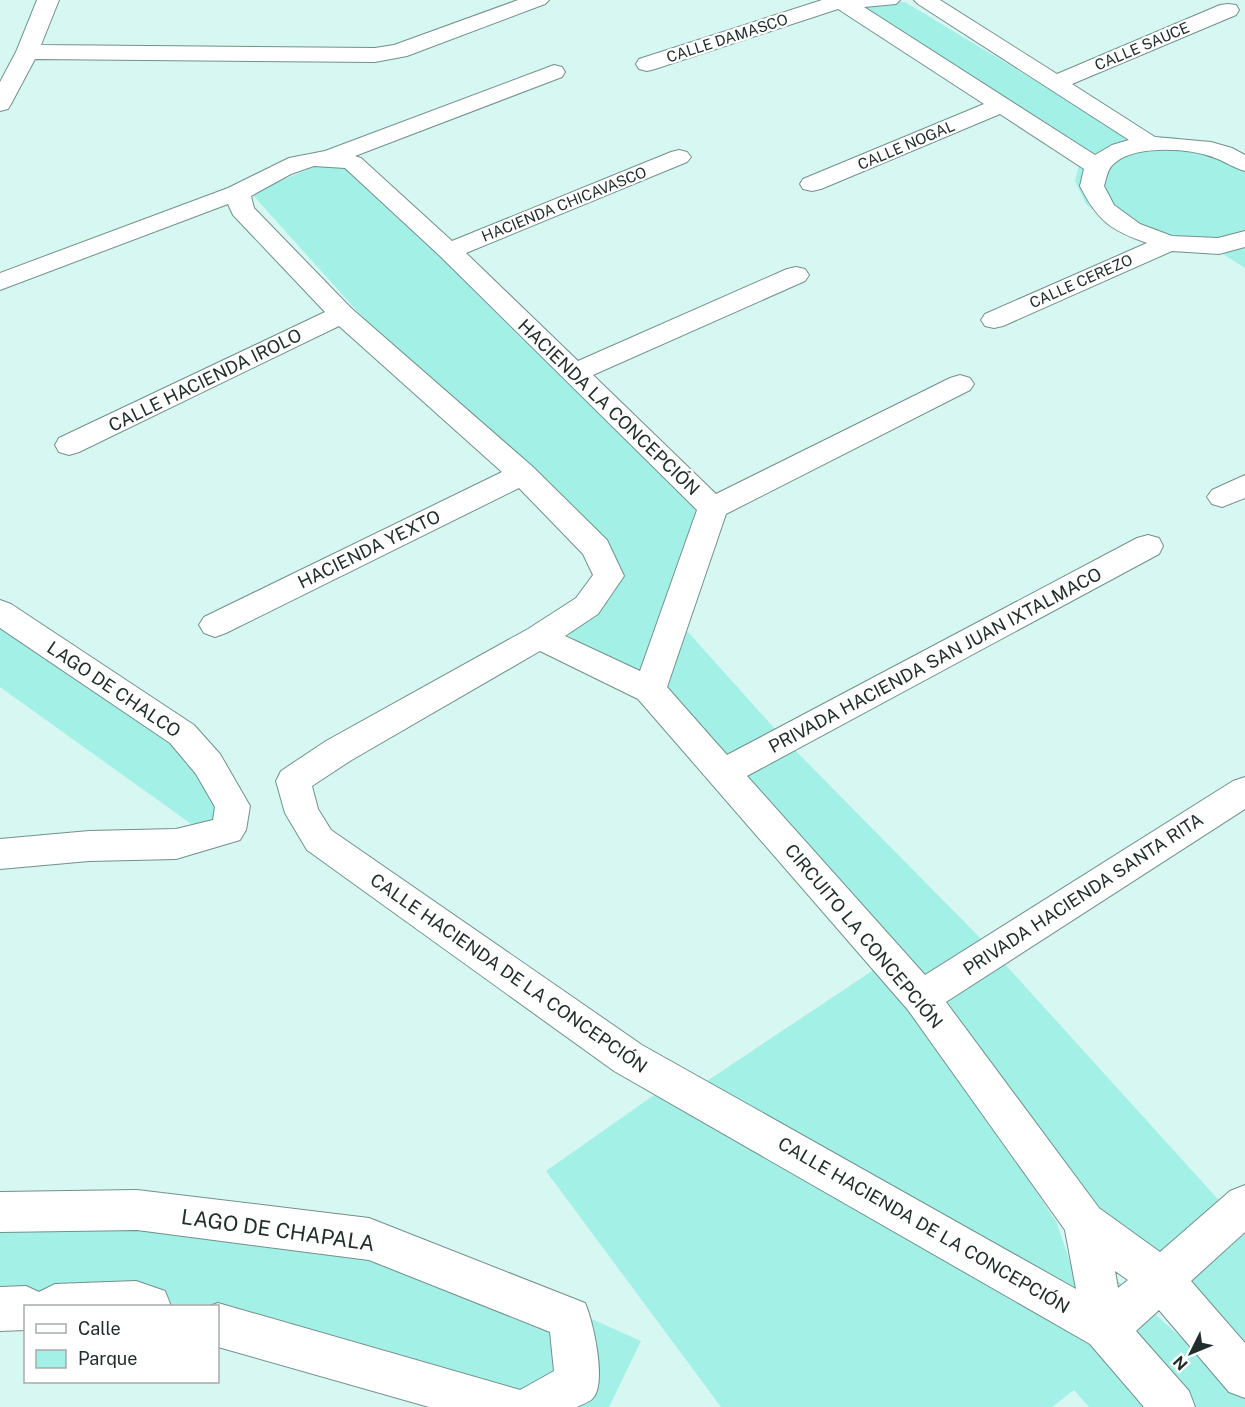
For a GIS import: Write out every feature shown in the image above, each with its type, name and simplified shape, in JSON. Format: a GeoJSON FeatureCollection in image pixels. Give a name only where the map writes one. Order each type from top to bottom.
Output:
{"type":"FeatureCollection","features":[{"type":"Feature","properties":{"kind":"street"},"geometry":{"type":"LineString","coordinates":[[0,104],[7,72],[27,52],[48,0]]}},
{"type":"Feature","properties":{"kind":"street"},"geometry":{"type":"LineString","coordinates":[[27,52],[375,55],[399,51],[538,0]]}},
{"type":"Feature","properties":{"kind":"street","name":"CALLE DAMASCO"},"geometry":{"type":"LineString","coordinates":[[647,64],[840,1],[889,0]]}},
{"type":"Feature","properties":{"kind":"street"},"geometry":{"type":"LineString","coordinates":[[925,0],[1149,143]]}},
{"type":"Feature","properties":{"kind":"street"},"geometry":{"type":"LineString","coordinates":[[840,1],[1097,167]]}},
{"type":"Feature","properties":{"kind":"street","name":"CALLE SAUCE"},"geometry":{"type":"LineString","coordinates":[[1056,82],[1228,10]]}},
{"type":"Feature","properties":{"kind":"street"},"geometry":{"type":"LineString","coordinates":[[0,282],[219,199],[238,195],[258,181],[305,159],[334,156],[554,72]]}},
{"type":"Feature","properties":{"kind":"street","name":"CALLE NOGAL"},"geometry":{"type":"LineString","coordinates":[[812,184],[1000,106]]}},
{"type":"Feature","properties":{"kind":"street"},"geometry":{"type":"LineString","coordinates":[[1245,164],[1224,153],[1186,144],[1149,143],[1116,151],[1097,167],[1092,186],[1104,209],[1131,229],[1168,243],[1219,246],[1245,239]]}},
{"type":"Feature","properties":{"kind":"street","name":"HACIENDA LA CONCEPCIÓN"},"geometry":{"type":"LineString","coordinates":[[334,156],[353,162],[449,251],[713,508],[650,690]]}},
{"type":"Feature","properties":{"kind":"street","name":"HACIENDA CHICAVASCO"},"geometry":{"type":"LineString","coordinates":[[449,251],[679,158]]}},
{"type":"Feature","properties":{"kind":"street"},"geometry":{"type":"LineString","coordinates":[[238,195],[242,210],[342,314],[523,474],[596,548],[609,576],[587,606],[539,637]]}},
{"type":"Feature","properties":{"kind":"street","name":"CALLE CEREZO"},"geometry":{"type":"LineString","coordinates":[[994,320],[1168,243]]}},
{"type":"Feature","properties":{"kind":"street"},"geometry":{"type":"LineString","coordinates":[[1219,246],[1245,264]]}},
{"type":"Feature","properties":{"kind":"street"},"geometry":{"type":"LineString","coordinates":[[574,373],[796,274]]}},
{"type":"Feature","properties":{"kind":"street","name":"CALLE HACIENDA IROLO"},"geometry":{"type":"LineString","coordinates":[[69,445],[342,314]]}},
{"type":"Feature","properties":{"kind":"street"},"geometry":{"type":"LineString","coordinates":[[713,508],[960,384]]}},
{"type":"Feature","properties":{"kind":"street","name":"HACIENDA YEXTO"},"geometry":{"type":"LineString","coordinates":[[215,625],[523,474]]}},
{"type":"Feature","properties":{"kind":"street","name":"PRIVADA HACIENDA SAN JUAN IXTALMACO"},"geometry":{"type":"LineString","coordinates":[[723,773],[1148,546]]}},
{"type":"Feature","properties":{"kind":"street","name":"LAGO DE CHALCO"},"geometry":{"type":"LineString","coordinates":[[0,612],[182,734],[208,764],[233,806],[228,830],[176,844],[89,846],[0,854]]}},
{"type":"Feature","properties":{"kind":"street"},"geometry":{"type":"LineString","coordinates":[[539,637],[650,690]]}},
{"type":"Feature","properties":{"kind":"street","name":"CALLE HACIENDA DE LA CONCEPCIÓN"},"geometry":{"type":"LineString","coordinates":[[539,637],[338,751],[293,782],[302,813],[319,840],[628,1058],[1105,1329],[1173,1407]]}},
{"type":"Feature","properties":{"kind":"street","name":"CIRCUITO LA CONCEPCIÓN"},"geometry":{"type":"LineString","coordinates":[[650,690],[921,998],[1084,1222]]}},
{"type":"Feature","properties":{"kind":"street","name":"PRIVADA HACIENDA SANTA RITA"},"geometry":{"type":"LineString","coordinates":[[921,998],[1245,791]]}},
{"type":"Feature","properties":{"kind":"street"},"geometry":{"type":"LineString","coordinates":[[1105,1329],[1245,1205]]}},
{"type":"Feature","properties":{"kind":"street","name":"LAGO DE CHAPALA"},"geometry":{"type":"LineString","coordinates":[[0,1212],[137,1210],[369,1239],[570,1318],[578,1382],[532,1407]]}},
{"type":"Feature","properties":{"kind":"street"},"geometry":{"type":"LineString","coordinates":[[1084,1222],[1105,1329]]}},
{"type":"Feature","properties":{"kind":"street"},"geometry":{"type":"LineString","coordinates":[[1084,1222],[1160,1278],[1245,1377]]}},
{"type":"Feature","properties":{"kind":"street"},"geometry":{"type":"LineString","coordinates":[[82,1305],[136,1303],[145,1305]]}},
{"type":"Feature","properties":{"kind":"street"},"geometry":{"type":"LineString","coordinates":[[0,1309],[24,1308]]}},
{"type":"Feature","properties":{"kind":"street"},"geometry":{"type":"LineString","coordinates":[[219,1325],[508,1407]]}},
{"type":"Feature","properties":{"kind":"green space"},"geometry":{"type":"Polygon","coordinates":[[[849,2],[905,2],[1039,83],[1135,136],[1174,137],[1212,147],[1245,164],[1245,268],[1207,244],[1114,226],[1086,204],[1075,181],[1080,161],[849,2]]]}},
{"type":"Feature","properties":{"kind":"green space"},"geometry":{"type":"Polygon","coordinates":[[[336,158],[444,252],[708,509],[670,612],[785,740],[993,951],[1245,1229],[1245,1385],[653,694],[561,630],[612,580],[524,473],[367,322],[251,193],[336,158]]]}},
{"type":"Feature","properties":{"kind":"green space"},"geometry":{"type":"Polygon","coordinates":[[[0,612],[182,734],[233,806],[208,836],[0,687],[0,612]]]}},
{"type":"Feature","properties":{"kind":"green space"},"geometry":{"type":"Polygon","coordinates":[[[881,965],[912,1005],[1057,1223],[1084,1305],[1101,1328],[1173,1407],[1089,1407],[1074,1390],[1052,1407],[721,1407],[546,1171],[684,1074],[701,1085],[881,965]]]}},
{"type":"Feature","properties":{"kind":"green space"},"geometry":{"type":"Polygon","coordinates":[[[0,1218],[248,1225],[551,1301],[641,1341],[609,1407],[532,1407],[219,1324],[219,1305],[24,1305],[24,1308],[0,1308],[0,1218]]]}},
{"type":"Feature","properties":{"kind":"green space"},"geometry":{"type":"Polygon","coordinates":[[[1086,1253],[1245,1394],[1245,1407],[1178,1407],[1086,1253]]]}}]}
